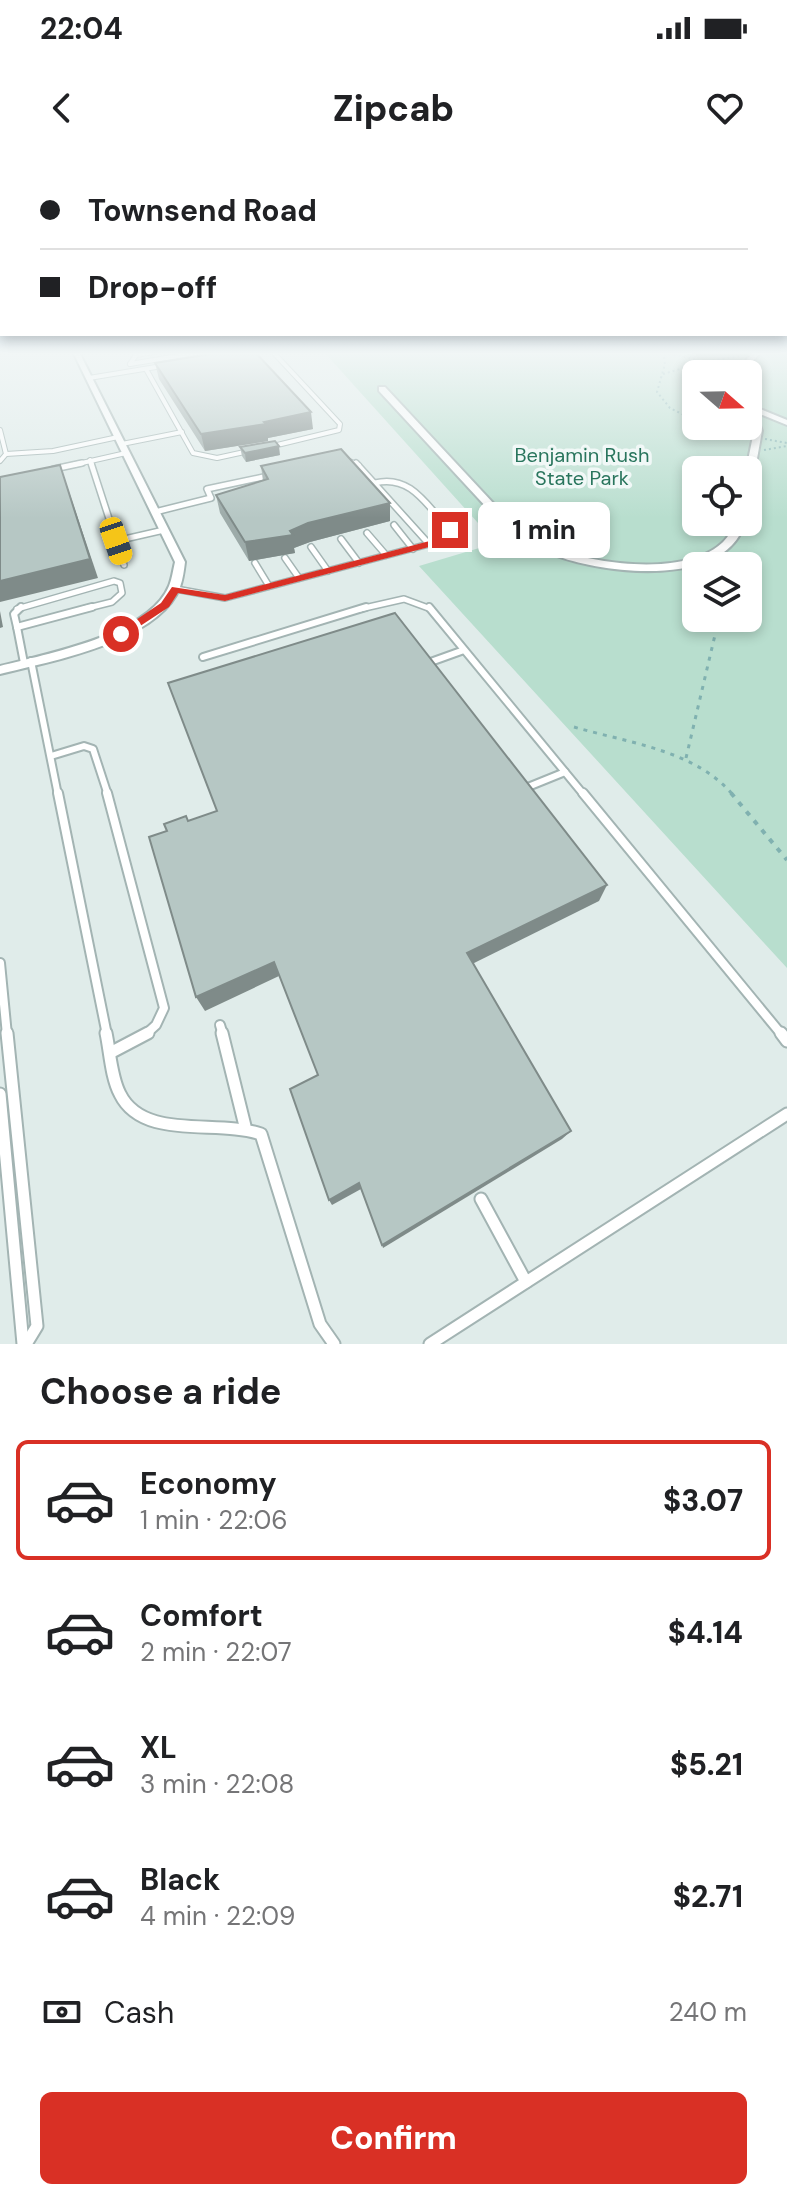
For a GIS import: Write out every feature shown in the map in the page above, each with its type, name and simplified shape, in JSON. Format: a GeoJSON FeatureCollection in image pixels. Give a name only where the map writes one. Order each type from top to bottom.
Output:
{"type":"FeatureCollection","features":[{"type":"Feature","properties":{"kind":"street"},"geometry":{"type":"LineString","coordinates":[[0,670],[121,634],[165,605],[180,579],[180,562],[103,407]]}},
{"type":"Feature","properties":{"kind":"street"},"geometry":{"type":"LineString","coordinates":[[399,407],[505,521],[518,533],[555,552],[603,564],[680,565],[722,549],[736,536]]}},
{"type":"Feature","properties":{"kind":"street"},"geometry":{"type":"LineString","coordinates":[[762,412],[787,423]]}},
{"type":"Feature","properties":{"kind":"street"},"geometry":{"type":"LineString","coordinates":[[762,425],[787,423]]}},
{"type":"Feature","properties":{"kind":"lane"},"geometry":{"type":"LineString","coordinates":[[168,407],[193,453],[217,458],[329,435],[339,430],[340,424],[324,407]]}},
{"type":"Feature","properties":{"kind":"lane"},"geometry":{"type":"LineString","coordinates":[[0,430],[6,454]]}},
{"type":"Feature","properties":{"kind":"lane"},"geometry":{"type":"LineString","coordinates":[[0,461],[6,454],[122,445],[182,432]]}},
{"type":"Feature","properties":{"kind":"lane"},"geometry":{"type":"LineString","coordinates":[[46,470],[90,460],[122,445]]}},
{"type":"Feature","properties":{"kind":"lane"},"geometry":{"type":"LineString","coordinates":[[90,460],[124,565]]}},
{"type":"Feature","properties":{"kind":"lane"},"geometry":{"type":"LineString","coordinates":[[338,460],[357,463],[429,544]]}},
{"type":"Feature","properties":{"kind":"lane"},"geometry":{"type":"LineString","coordinates":[[216,506],[207,489],[270,475]]}},
{"type":"Feature","properties":{"kind":"lane"},"geometry":{"type":"LineString","coordinates":[[176,589],[225,598],[444,540],[450,530],[404,482],[391,479],[375,483]]}},
{"type":"Feature","properties":{"kind":"lane"},"geometry":{"type":"LineString","coordinates":[[243,481],[249,489]]}},
{"type":"Feature","properties":{"kind":"lane"},"geometry":{"type":"LineString","coordinates":[[155,512],[211,498]]}},
{"type":"Feature","properties":{"kind":"lane"},"geometry":{"type":"LineString","coordinates":[[394,525],[413,549]]}},
{"type":"Feature","properties":{"kind":"lane"},"geometry":{"type":"LineString","coordinates":[[116,541],[164,530]]}},
{"type":"Feature","properties":{"kind":"lane"},"geometry":{"type":"LineString","coordinates":[[367,533],[386,555]]}},
{"type":"Feature","properties":{"kind":"lane"},"geometry":{"type":"LineString","coordinates":[[341,539],[359,563]]}},
{"type":"Feature","properties":{"kind":"lane"},"geometry":{"type":"LineString","coordinates":[[311,547],[328,571]]}},
{"type":"Feature","properties":{"kind":"lane"},"geometry":{"type":"LineString","coordinates":[[285,558],[299,578]]}},
{"type":"Feature","properties":{"kind":"lane"},"geometry":{"type":"LineString","coordinates":[[255,563],[269,586]]}},
{"type":"Feature","properties":{"kind":"lane"},"geometry":{"type":"LineString","coordinates":[[16,627],[112,602],[122,593],[120,583],[114,581],[26,604],[14,614],[16,627],[28,662],[51,756],[110,1053],[125,1109],[144,1122],[245,1126],[261,1134],[320,1324],[334,1344]]}},
{"type":"Feature","properties":{"kind":"lane"},"geometry":{"type":"LineString","coordinates":[[203,657],[390,600],[417,601],[428,606],[787,1041]]}},
{"type":"Feature","properties":{"kind":"lane"},"geometry":{"type":"LineString","coordinates":[[327,619],[335,631]]}},
{"type":"Feature","properties":{"kind":"lane"},"geometry":{"type":"LineString","coordinates":[[424,664],[464,650]]}},
{"type":"Feature","properties":{"kind":"lane"},"geometry":{"type":"LineString","coordinates":[[223,651],[229,664]]}},
{"type":"Feature","properties":{"kind":"lane"},"geometry":{"type":"LineString","coordinates":[[51,756],[84,746],[93,749],[97,755],[164,1008],[161,1021],[149,1034],[110,1053]]}},
{"type":"Feature","properties":{"kind":"lane"},"geometry":{"type":"LineString","coordinates":[[520,790],[565,772]]}},
{"type":"Feature","properties":{"kind":"lane"},"geometry":{"type":"LineString","coordinates":[[0,963],[6,1073],[37,1326],[25,1344]]}},
{"type":"Feature","properties":{"kind":"lane"},"geometry":{"type":"LineString","coordinates":[[220,1025],[245,1126]]}},
{"type":"Feature","properties":{"kind":"lane"},"geometry":{"type":"LineString","coordinates":[[0,1094],[25,1344]]}},
{"type":"Feature","properties":{"kind":"lane"},"geometry":{"type":"LineString","coordinates":[[430,1344],[787,1114]]}},
{"type":"Feature","properties":{"kind":"lane"},"geometry":{"type":"LineString","coordinates":[[481,1199],[526,1282]]}},
{"type":"Feature","properties":{"kind":"lane"},"geometry":{"type":"LineString","coordinates":[[10,1210],[24,1203]]}},
{"type":"Feature","properties":{"kind":"path"},"geometry":{"type":"LineString","coordinates":[[762,436],[787,444]]}},
{"type":"Feature","properties":{"kind":"path"},"geometry":{"type":"LineString","coordinates":[[763,451],[787,444]]}},
{"type":"Feature","properties":{"kind":"path"},"geometry":{"type":"LineString","coordinates":[[736,552],[741,540]]}},
{"type":"Feature","properties":{"kind":"path"},"geometry":{"type":"LineString","coordinates":[[686,759],[716,632]]}},
{"type":"Feature","properties":{"kind":"path"},"geometry":{"type":"LineString","coordinates":[[574,727],[686,759],[719,779],[735,794],[787,860]]}},
{"type":"Feature","properties":{"kind":"green space","name":"Benjamin Rush State Park"},"geometry":{"type":"Polygon","coordinates":[[[374,407],[682,407],[682,440],[762,440],[762,407],[787,407],[787,968],[419,566],[496,543],[374,407]]]}},
{"type":"Feature","properties":{"kind":"building"},"geometry":{"type":"Polygon","coordinates":[[[184,407],[307,407],[311,412],[264,422],[266,424],[201,434],[184,407]]]}},
{"type":"Feature","properties":{"kind":"building"},"geometry":{"type":"Polygon","coordinates":[[[275,441],[279,446],[245,453],[240,447],[275,441]]]}},
{"type":"Feature","properties":{"kind":"building"},"geometry":{"type":"Polygon","coordinates":[[[341,449],[390,503],[308,523],[290,531],[293,535],[245,542],[216,495],[268,479],[261,466],[341,449]]]}},
{"type":"Feature","properties":{"kind":"building"},"geometry":{"type":"Polygon","coordinates":[[[60,465],[90,559],[0,581],[0,477],[60,465]]]}},
{"type":"Feature","properties":{"kind":"building"},"geometry":{"type":"Polygon","coordinates":[[[395,613],[607,885],[467,953],[571,1131],[382,1245],[359,1183],[329,1200],[290,1089],[318,1075],[274,962],[196,997],[149,837],[167,831],[164,824],[186,816],[188,821],[217,811],[168,683],[395,613]]]}},
{"type":"Feature","properties":{"kind":"route"},"geometry":{"type":"LineString","coordinates":[[121,634],[165,605],[176,589],[225,598],[444,540],[450,536],[450,530]]}}]}
